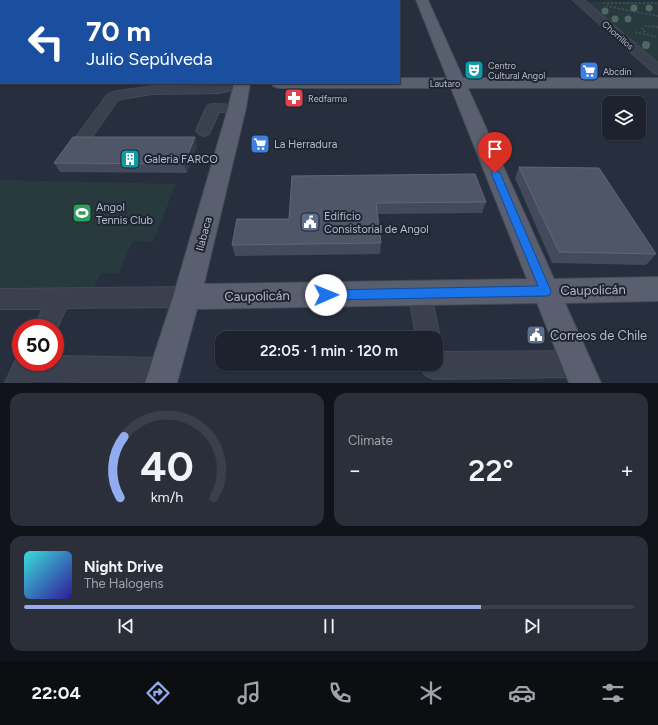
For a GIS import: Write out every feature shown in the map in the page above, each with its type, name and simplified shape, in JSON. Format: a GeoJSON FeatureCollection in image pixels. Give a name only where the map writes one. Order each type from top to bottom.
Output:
{"type":"FeatureCollection","features":[{"type":"Feature","properties":{"kind":"main road"},"geometry":{"type":"LineString","coordinates":[[422,0],[581,373]]}},
{"type":"Feature","properties":{"kind":"main road","name":"Lautaro"},"geometry":{"type":"LineString","coordinates":[[400,84],[658,83]]}},
{"type":"Feature","properties":{"kind":"main road","name":"Ilabaca"},"geometry":{"type":"LineString","coordinates":[[163,377],[187,297],[237,108],[242,84]]}},
{"type":"Feature","properties":{"kind":"main road","name":"Caupolicán"},"geometry":{"type":"LineString","coordinates":[[187,297],[658,289]]}},
{"type":"Feature","properties":{"kind":"street","name":"Chorrillos"},"geometry":{"type":"LineString","coordinates":[[579,1],[658,70]]}},
{"type":"Feature","properties":{"kind":"street"},"geometry":{"type":"LineString","coordinates":[[82,140],[112,98],[117,95],[159,90],[220,89],[238,84]]}},
{"type":"Feature","properties":{"kind":"street"},"geometry":{"type":"LineString","coordinates":[[204,131],[213,108],[237,108]]}},
{"type":"Feature","properties":{"kind":"street"},"geometry":{"type":"LineString","coordinates":[[420,293],[427,331]]}},
{"type":"Feature","properties":{"kind":"street","name":"Caupolicán"},"geometry":{"type":"LineString","coordinates":[[0,299],[187,297]]}},
{"type":"Feature","properties":{"kind":"street"},"geometry":{"type":"LineString","coordinates":[[50,319],[60,298]]}},
{"type":"Feature","properties":{"kind":"street"},"geometry":{"type":"LineString","coordinates":[[443,366],[581,373]]}},
{"type":"Feature","properties":{"kind":"street"},"geometry":{"type":"LineString","coordinates":[[24,371],[163,377]]}},
{"type":"Feature","properties":{"kind":"path"},"geometry":{"type":"LineString","coordinates":[[579,1],[658,16]]}},
{"type":"Feature","properties":{"kind":"path"},"geometry":{"type":"LineString","coordinates":[[593,3],[658,3]]}},
{"type":"Feature","properties":{"kind":"path"},"geometry":{"type":"LineString","coordinates":[[658,27],[645,26],[642,29],[645,33],[658,37]]}},
{"type":"Feature","properties":{"kind":"shaded area"},"geometry":{"type":"Polygon","coordinates":[[[588,2],[658,2],[658,62],[588,2]]]}},
{"type":"Feature","properties":{"kind":"shaded area","name":"Angol Tennis Club"},"geometry":{"type":"Polygon","coordinates":[[[0,180],[176,184],[153,242],[133,241],[118,274],[101,273],[94,287],[0,288],[0,180]]]}},
{"type":"Feature","properties":{"kind":"building","name":"Galeria FARCO"},"geometry":{"type":"Polygon","coordinates":[[[73,137],[195,137],[184,164],[54,163],[73,137]]]}},
{"type":"Feature","properties":{"kind":"building"},"geometry":{"type":"Polygon","coordinates":[[[519,167],[599,168],[656,254],[559,252],[519,167]]]}},
{"type":"Feature","properties":{"kind":"building","name":"Edificio Consistorial de Angol"},"geometry":{"type":"Polygon","coordinates":[[[475,174],[486,202],[376,203],[381,243],[232,245],[237,219],[289,219],[292,176],[475,174]]]}},
{"type":"Feature","properties":{"kind":"place","name":"Centro Cultural Angol"},"geometry":{"type":"Point","coordinates":[474,70]}},
{"type":"Feature","properties":{"kind":"place","name":"Abcdin"},"geometry":{"type":"Point","coordinates":[589,71]}},
{"type":"Feature","properties":{"kind":"place","name":"Redfarma"},"geometry":{"type":"Point","coordinates":[294,98]}},
{"type":"Feature","properties":{"kind":"place","name":"La Herradura"},"geometry":{"type":"Point","coordinates":[260,144]}},
{"type":"Feature","properties":{"kind":"place","name":"Galeria FARCO"},"geometry":{"type":"Point","coordinates":[130,159]}},
{"type":"Feature","properties":{"kind":"place","name":"Angol Tennis Club"},"geometry":{"type":"Point","coordinates":[82,213]}},
{"type":"Feature","properties":{"kind":"place","name":"Edificio Consistorial de Angol"},"geometry":{"type":"Point","coordinates":[310,222]}},
{"type":"Feature","properties":{"kind":"place","name":"Correos de Chile"},"geometry":{"type":"Point","coordinates":[536,335]}},
{"type":"Feature","properties":{"kind":"route"},"geometry":{"type":"LineString","coordinates":[[326,295],[546,291],[495,173]]}}]}
